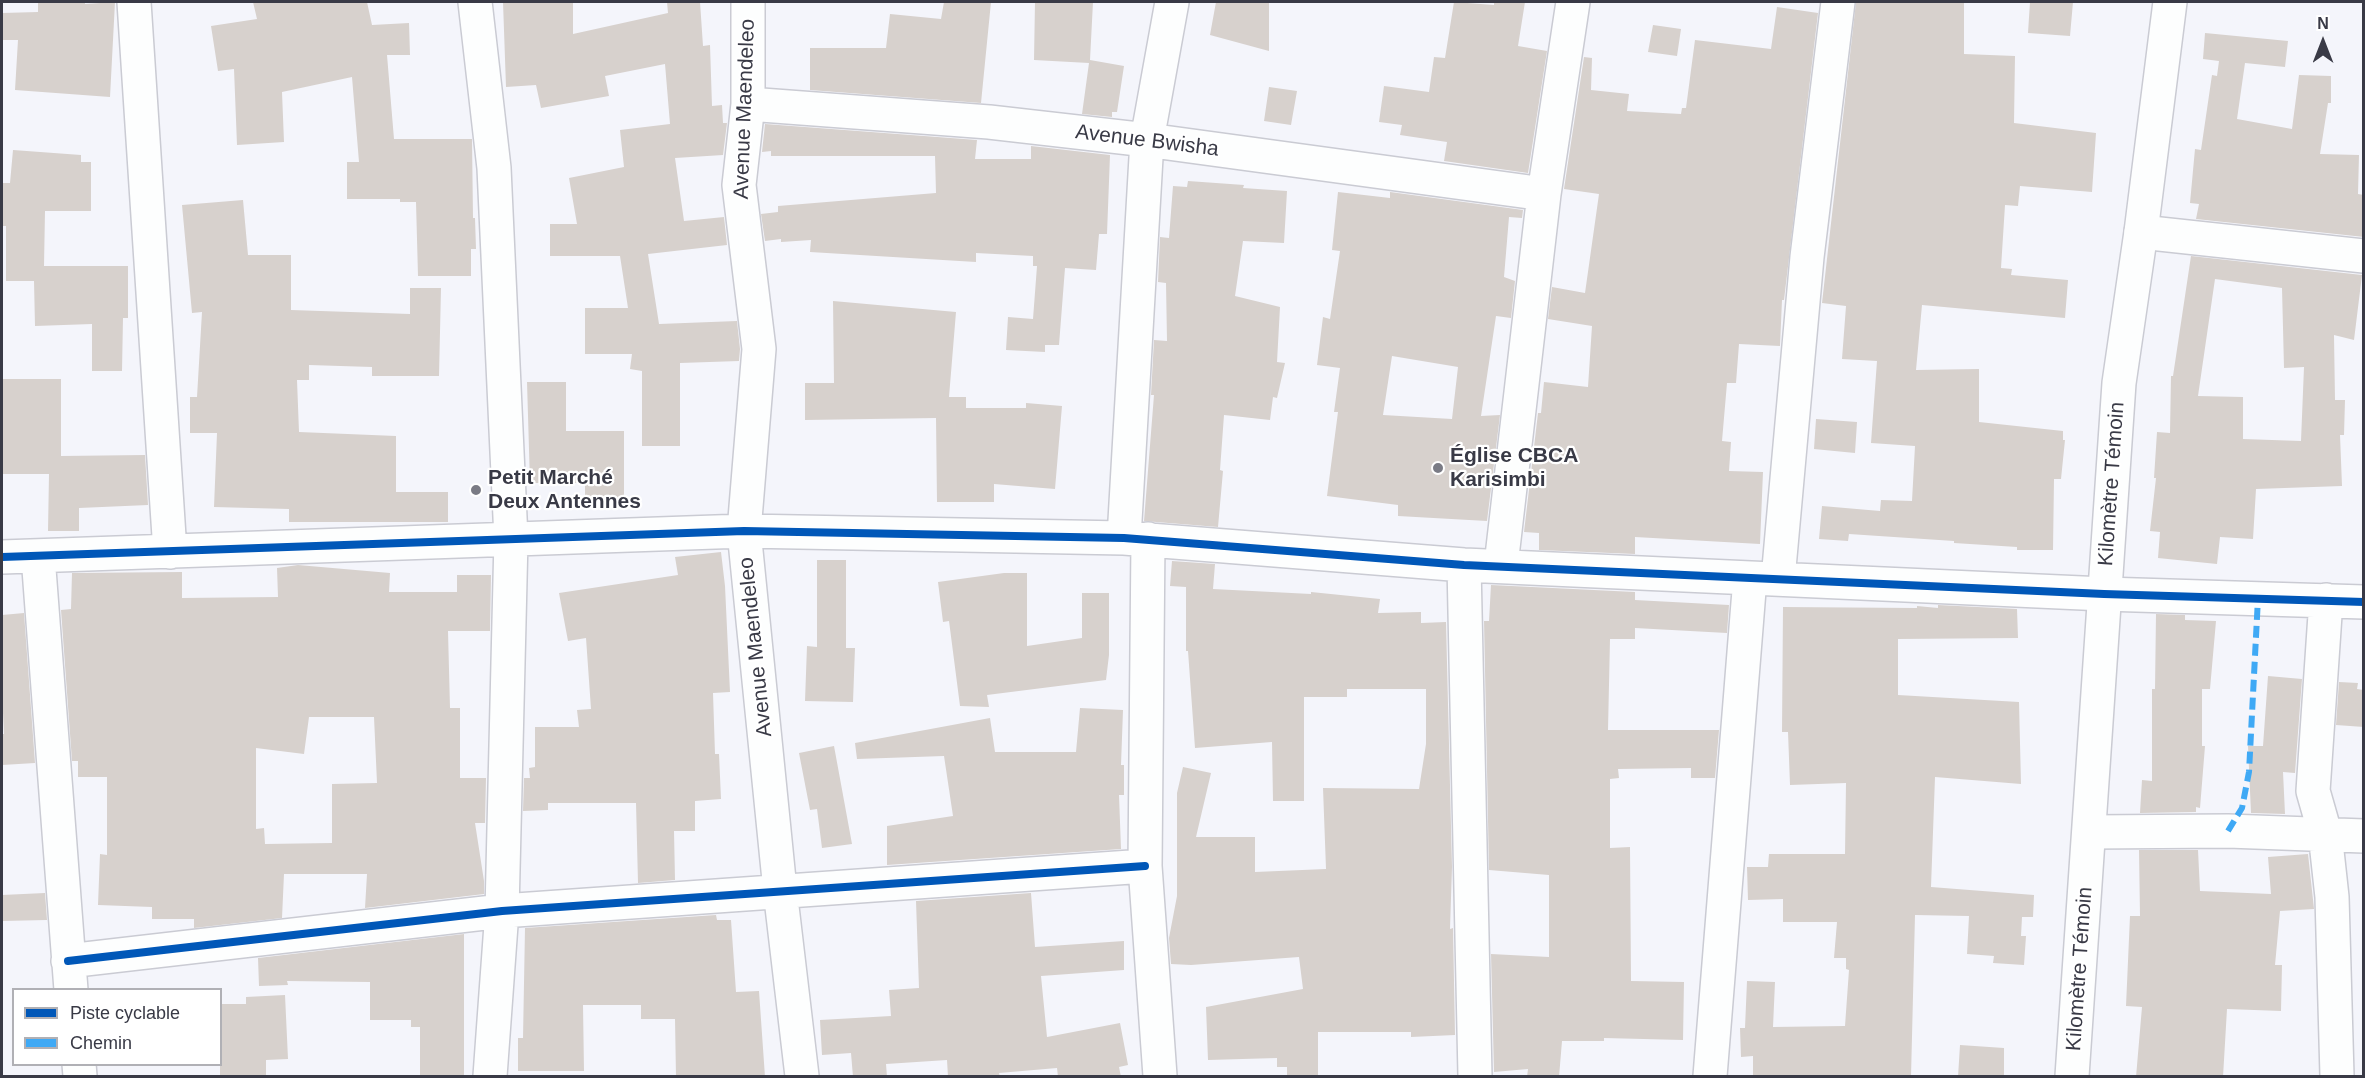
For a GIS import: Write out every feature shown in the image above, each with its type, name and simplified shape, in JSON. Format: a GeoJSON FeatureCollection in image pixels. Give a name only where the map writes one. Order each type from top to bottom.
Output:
{"type":"FeatureCollection","features":[{"type":"Feature","properties":{"kind":"street"},"geometry":{"type":"LineString","coordinates":[[134,2],[170,552]]}},
{"type":"Feature","properties":{"kind":"street"},"geometry":{"type":"LineString","coordinates":[[475,2],[494,168],[511,539],[502,911],[490,1077]]}},
{"type":"Feature","properties":{"kind":"street","name":"Avenue Maendeleo"},"geometry":{"type":"LineString","coordinates":[[748,2],[748,104],[739,185],[759,349],[744,531],[780,890],[802,1077]]}},
{"type":"Feature","properties":{"kind":"street"},"geometry":{"type":"LineString","coordinates":[[1160,1077],[1145,866],[1136,538],[1147,140],[1172,2]]}},
{"type":"Feature","properties":{"kind":"street"},"geometry":{"type":"LineString","coordinates":[[1501,566],[1544,194],[1573,2]]}},
{"type":"Feature","properties":{"kind":"street"},"geometry":{"type":"LineString","coordinates":[[1710,1077],[1764,579],[1838,2]]}},
{"type":"Feature","properties":{"kind":"street","name":"Kilomètre Témoin"},"geometry":{"type":"LineString","coordinates":[[2072,1077],[2119,383],[2170,2]]}},
{"type":"Feature","properties":{"kind":"street","name":"Avenue Bwisha"},"geometry":{"type":"LineString","coordinates":[[748,104],[965,120],[1147,140],[1544,194]]}},
{"type":"Feature","properties":{"kind":"street"},"geometry":{"type":"LineString","coordinates":[[2141,232],[2364,256]]}},
{"type":"Feature","properties":{"kind":"street"},"geometry":{"type":"LineString","coordinates":[[2,557],[744,531],[1136,538],[1464,565],[2104,594],[2364,602]]}},
{"type":"Feature","properties":{"kind":"street"},"geometry":{"type":"LineString","coordinates":[[38,556],[70,975],[502,911],[1145,866]]}},
{"type":"Feature","properties":{"kind":"street"},"geometry":{"type":"LineString","coordinates":[[1464,565],[1475,1077]]}},
{"type":"Feature","properties":{"kind":"street"},"geometry":{"type":"LineString","coordinates":[[2326,600],[2313,791],[2325,833],[2332,897],[2337,1077]]}},
{"type":"Feature","properties":{"kind":"street"},"geometry":{"type":"LineString","coordinates":[[2090,832],[2325,833],[2364,836]]}},
{"type":"Feature","properties":{"kind":"building"},"geometry":{"type":"Polygon","coordinates":[[[38,2],[85,2],[85,4],[115,2],[110,97],[15,90],[18,40],[2,40],[2,13],[38,12],[38,2]]]}},
{"type":"Feature","properties":{"kind":"building"},"geometry":{"type":"Polygon","coordinates":[[[253,2],[367,2],[372,25],[409,23],[410,55],[387,55],[394,139],[472,139],[473,218],[475,218],[476,249],[471,249],[471,276],[418,276],[416,202],[400,202],[400,199],[347,199],[347,162],[359,162],[352,77],[282,92],[284,142],[237,145],[234,69],[218,71],[211,26],[257,19],[253,2]]]}},
{"type":"Feature","properties":{"kind":"building"},"geometry":{"type":"Polygon","coordinates":[[[503,2],[573,2],[573,34],[668,13],[667,2],[700,2],[703,46],[710,45],[712,106],[722,105],[723,123],[727,123],[723,155],[675,158],[684,221],[724,217],[727,245],[648,254],[659,324],[737,321],[740,349],[739,361],[680,363],[680,446],[642,446],[642,371],[630,369],[632,354],[585,354],[585,308],[628,308],[620,256],[550,256],[550,224],[577,224],[569,178],[624,167],[620,130],[670,124],[665,64],[605,76],[609,96],[541,108],[536,85],[506,87],[503,2]]]}},
{"type":"Feature","properties":{"kind":"building"},"geometry":{"type":"Polygon","coordinates":[[[944,2],[991,2],[981,103],[810,90],[810,48],[886,48],[890,14],[941,19],[944,2]]]}},
{"type":"Feature","properties":{"kind":"building"},"geometry":{"type":"Polygon","coordinates":[[[1035,2],[1093,2],[1090,60],[1124,66],[1117,112],[1112,112],[1112,117],[1082,114],[1089,63],[1034,60],[1035,2]]]}},
{"type":"Feature","properties":{"kind":"building"},"geometry":{"type":"Polygon","coordinates":[[[1216,2],[1269,2],[1269,51],[1210,35],[1216,2]]]}},
{"type":"Feature","properties":{"kind":"building"},"geometry":{"type":"Polygon","coordinates":[[[1454,2],[1494,5],[1494,2],[1525,2],[1518,46],[1547,51],[1528,173],[1444,161],[1447,142],[1400,135],[1402,125],[1379,122],[1384,86],[1429,92],[1434,57],[1445,58],[1454,2]]]}},
{"type":"Feature","properties":{"kind":"building"},"geometry":{"type":"Polygon","coordinates":[[[1856,2],[1964,2],[1964,54],[2015,56],[2014,123],[2096,133],[2092,192],[2020,186],[2018,206],[2005,205],[2001,268],[2012,269],[2011,275],[2068,280],[2065,318],[1922,305],[1916,370],[1979,369],[1979,422],[2063,431],[2063,440],[2065,440],[2061,479],[2054,479],[2053,550],[2017,550],[2017,547],[1954,543],[1954,541],[1849,534],[1848,541],[1819,539],[1822,506],[1880,511],[1881,500],[1912,501],[1915,446],[1871,443],[1877,361],[1842,359],[1846,306],[1822,303],[1856,2]]]}},
{"type":"Feature","properties":{"kind":"building"},"geometry":{"type":"Polygon","coordinates":[[[2030,2],[2073,2],[2070,36],[2028,33],[2030,2]]]}},
{"type":"Feature","properties":{"kind":"building"},"geometry":{"type":"Polygon","coordinates":[[[1777,7],[1818,13],[1784,300],[1782,300],[1780,346],[1739,344],[1736,383],[1727,383],[1722,441],[1731,442],[1729,471],[1763,472],[1760,544],[1635,537],[1635,554],[1539,550],[1539,533],[1524,532],[1538,413],[1541,413],[1544,382],[1588,387],[1592,326],[1548,319],[1552,287],[1585,293],[1599,194],[1564,189],[1584,57],[1592,58],[1591,90],[1629,94],[1627,111],[1681,114],[1682,108],[1686,108],[1695,40],[1771,49],[1777,7]]]}},
{"type":"Feature","properties":{"kind":"building"},"geometry":{"type":"Polygon","coordinates":[[[1653,25],[1681,29],[1677,56],[1648,52],[1653,25]]]}},
{"type":"Feature","properties":{"kind":"building"},"geometry":{"type":"Polygon","coordinates":[[[2205,33],[2288,41],[2285,67],[2245,63],[2237,119],[2292,129],[2299,75],[2331,76],[2331,103],[2328,103],[2320,154],[2359,155],[2358,194],[2364,195],[2364,237],[2196,219],[2199,204],[2190,203],[2195,149],[2201,150],[2212,75],[2217,76],[2219,61],[2203,59],[2205,33]]]}},
{"type":"Feature","properties":{"kind":"building"},"geometry":{"type":"Polygon","coordinates":[[[1269,87],[1297,91],[1291,125],[1264,121],[1269,87]]]}},
{"type":"Feature","properties":{"kind":"building"},"geometry":{"type":"Polygon","coordinates":[[[765,124],[977,140],[975,159],[1031,159],[1031,146],[1110,155],[1107,234],[1099,234],[1096,270],[1065,268],[1059,345],[1045,345],[1045,352],[1006,350],[1008,317],[1033,319],[1037,266],[1033,266],[1033,256],[976,253],[976,262],[810,252],[811,240],[765,241],[761,214],[778,212],[778,206],[936,193],[935,156],[771,156],[771,151],[762,152],[765,124]]]}},
{"type":"Feature","properties":{"kind":"building"},"geometry":{"type":"Polygon","coordinates":[[[13,150],[81,155],[81,162],[91,162],[91,211],[45,211],[44,266],[128,266],[128,318],[123,318],[122,371],[92,371],[92,324],[35,326],[34,281],[6,281],[6,226],[2,226],[2,183],[10,183],[13,150]]]}},
{"type":"Feature","properties":{"kind":"building"},"geometry":{"type":"Polygon","coordinates":[[[1188,181],[1287,191],[1284,243],[1243,241],[1235,296],[1280,307],[1277,362],[1285,363],[1277,398],[1273,397],[1270,420],[1224,415],[1220,470],[1223,471],[1218,527],[1144,521],[1154,395],[1151,395],[1154,340],[1167,341],[1166,283],[1158,282],[1160,237],[1169,238],[1173,186],[1187,187],[1188,181]]]}},
{"type":"Feature","properties":{"kind":"building"},"geometry":{"type":"Polygon","coordinates":[[[1338,192],[1390,198],[1390,192],[1523,210],[1522,218],[1509,217],[1504,277],[1515,281],[1511,318],[1496,316],[1481,416],[1500,415],[1487,521],[1398,516],[1398,505],[1327,496],[1338,412],[1334,412],[1340,368],[1317,365],[1323,317],[1330,319],[1340,251],[1332,250],[1338,192]],[[1392,356],[1383,415],[1452,419],[1458,367],[1392,356]]]}},
{"type":"Feature","properties":{"kind":"building"},"geometry":{"type":"Polygon","coordinates":[[[243,200],[248,255],[291,255],[291,310],[410,314],[410,288],[441,288],[439,376],[372,376],[372,367],[309,365],[309,380],[297,380],[299,432],[396,436],[396,492],[448,492],[448,522],[289,522],[289,509],[214,507],[217,433],[190,433],[190,397],[197,397],[202,312],[192,313],[182,205],[243,200]]]}},
{"type":"Feature","properties":{"kind":"building"},"geometry":{"type":"Polygon","coordinates":[[[2191,256],[2362,275],[2354,340],[2334,335],[2335,400],[2345,400],[2344,435],[2340,435],[2342,486],[2256,489],[2253,539],[2220,537],[2217,564],[2158,558],[2160,532],[2150,531],[2156,478],[2154,478],[2157,432],[2170,433],[2171,376],[2173,376],[2191,256]],[[2215,279],[2198,396],[2243,397],[2243,439],[2301,441],[2304,367],[2284,368],[2282,288],[2215,279]]]}},
{"type":"Feature","properties":{"kind":"building"},"geometry":{"type":"Polygon","coordinates":[[[833,301],[956,312],[949,397],[966,397],[966,408],[1026,408],[1026,403],[1062,406],[1055,489],[994,484],[994,502],[937,502],[936,418],[805,420],[805,383],[834,383],[833,301]]]}},
{"type":"Feature","properties":{"kind":"building"},"geometry":{"type":"Polygon","coordinates":[[[2,379],[61,379],[61,456],[145,455],[148,505],[79,508],[79,531],[48,531],[49,474],[2,474],[2,379]]]}},
{"type":"Feature","properties":{"kind":"building"},"geometry":{"type":"Polygon","coordinates":[[[527,382],[566,382],[566,431],[624,431],[624,508],[585,508],[585,483],[530,483],[527,382]]]}},
{"type":"Feature","properties":{"kind":"building"},"geometry":{"type":"Polygon","coordinates":[[[1816,419],[1857,422],[1855,453],[1814,449],[1816,419]]]}},
{"type":"Feature","properties":{"kind":"building"},"geometry":{"type":"Polygon","coordinates":[[[721,552],[725,586],[730,692],[713,693],[715,754],[719,754],[721,799],[695,801],[695,831],[674,831],[675,880],[638,883],[636,803],[548,803],[548,810],[523,811],[524,778],[530,778],[529,768],[535,767],[535,727],[579,727],[577,710],[591,709],[586,638],[568,641],[559,593],[678,575],[675,557],[721,552]]]}},
{"type":"Feature","properties":{"kind":"building"},"geometry":{"type":"Polygon","coordinates":[[[817,560],[846,560],[846,648],[855,648],[853,702],[805,701],[807,646],[817,647],[817,560]]]}},
{"type":"Feature","properties":{"kind":"building"},"geometry":{"type":"Polygon","coordinates":[[[1172,561],[1215,564],[1213,589],[1311,594],[1311,592],[1380,599],[1378,613],[1421,612],[1421,623],[1446,622],[1452,867],[1450,929],[1453,928],[1455,1035],[1411,1037],[1411,1032],[1318,1032],[1318,1077],[1287,1077],[1287,1067],[1277,1067],[1277,1058],[1208,1060],[1206,1007],[1303,989],[1299,957],[1191,965],[1171,964],[1169,938],[1177,896],[1177,793],[1183,767],[1211,773],[1196,837],[1255,837],[1255,872],[1326,869],[1323,788],[1419,789],[1426,744],[1426,689],[1347,689],[1347,697],[1304,697],[1304,801],[1273,801],[1272,742],[1195,748],[1188,651],[1186,651],[1186,587],[1170,586],[1172,561]]]}},
{"type":"Feature","properties":{"kind":"building"},"geometry":{"type":"Polygon","coordinates":[[[298,565],[390,573],[389,592],[457,592],[457,575],[491,575],[490,631],[448,631],[450,708],[460,708],[460,778],[486,778],[485,823],[475,823],[484,894],[365,908],[367,874],[284,874],[282,918],[194,928],[194,919],[152,919],[152,907],[98,905],[100,854],[107,855],[107,777],[78,777],[78,761],[72,761],[61,610],[71,609],[72,573],[182,572],[182,598],[278,597],[277,568],[298,565]],[[309,717],[304,754],[256,748],[256,829],[264,828],[265,844],[332,843],[332,784],[377,783],[374,717],[309,717]]]}},
{"type":"Feature","properties":{"kind":"building"},"geometry":{"type":"Polygon","coordinates":[[[1004,573],[1027,573],[1027,646],[1082,638],[1082,593],[1109,593],[1109,655],[1106,680],[987,695],[989,707],[960,706],[949,621],[943,622],[938,582],[1004,573]]]}},
{"type":"Feature","properties":{"kind":"building"},"geometry":{"type":"Polygon","coordinates":[[[1491,585],[1635,592],[1635,600],[1729,605],[1727,633],[1635,628],[1635,639],[1610,639],[1608,730],[1719,730],[1715,778],[1691,778],[1691,768],[1618,769],[1619,778],[1610,779],[1610,848],[1630,847],[1631,981],[1684,982],[1683,1040],[1604,1038],[1604,1041],[1562,1041],[1559,1077],[1527,1077],[1528,1069],[1494,1072],[1491,954],[1549,957],[1549,875],[1489,870],[1484,621],[1489,621],[1491,585]]]}},
{"type":"Feature","properties":{"kind":"building"},"geometry":{"type":"Polygon","coordinates":[[[1938,605],[2017,609],[2018,638],[1898,639],[1898,695],[2019,702],[2021,784],[1935,777],[1931,887],[2034,895],[2033,917],[2022,917],[2021,936],[2026,936],[2024,965],[1993,963],[1994,956],[1967,954],[1969,916],[1915,915],[1911,1077],[1753,1077],[1753,1056],[1741,1057],[1740,1028],[1745,1028],[1747,981],[1775,982],[1773,1027],[1845,1026],[1849,970],[1846,969],[1846,958],[1834,958],[1837,922],[1783,922],[1783,899],[1748,900],[1747,867],[1768,867],[1769,854],[1845,854],[1846,783],[1790,785],[1788,732],[1782,732],[1783,607],[1917,608],[1917,606],[1938,608],[1938,605]]]}},
{"type":"Feature","properties":{"kind":"building"},"geometry":{"type":"Polygon","coordinates":[[[24,613],[35,763],[2,765],[2,734],[4,734],[2,615],[24,613]]]}},
{"type":"Feature","properties":{"kind":"building"},"geometry":{"type":"Polygon","coordinates":[[[2156,614],[2185,615],[2185,620],[2216,621],[2210,689],[2202,689],[2202,746],[2205,746],[2200,808],[2196,807],[2196,812],[2140,813],[2142,780],[2152,781],[2152,689],[2155,689],[2156,614]]]}},
{"type":"Feature","properties":{"kind":"building"},"geometry":{"type":"Polygon","coordinates":[[[2268,676],[2302,679],[2295,773],[2283,772],[2285,814],[2251,813],[2248,746],[2263,746],[2268,676]]]}},
{"type":"Feature","properties":{"kind":"building"},"geometry":{"type":"Polygon","coordinates":[[[2339,682],[2358,683],[2357,689],[2364,690],[2364,727],[2336,725],[2339,682]]]}},
{"type":"Feature","properties":{"kind":"building"},"geometry":{"type":"Polygon","coordinates":[[[1080,708],[1123,710],[1121,765],[1124,765],[1124,795],[1119,795],[1121,849],[887,865],[887,826],[953,816],[944,756],[857,759],[855,743],[990,718],[995,752],[1076,752],[1080,708]]]}},
{"type":"Feature","properties":{"kind":"building"},"geometry":{"type":"Polygon","coordinates":[[[834,746],[852,844],[822,848],[817,809],[810,810],[799,753],[834,746]]]}},
{"type":"Feature","properties":{"kind":"building"},"geometry":{"type":"Polygon","coordinates":[[[2139,850],[2198,850],[2200,891],[2271,894],[2268,857],[2308,854],[2314,909],[2280,911],[2275,965],[2282,965],[2281,1011],[2227,1009],[2223,1077],[2136,1077],[2142,1007],[2126,1006],[2130,916],[2140,916],[2139,850]]]}},
{"type":"Feature","properties":{"kind":"building"},"geometry":{"type":"Polygon","coordinates":[[[45,893],[47,920],[2,921],[2,895],[45,893]]]}},
{"type":"Feature","properties":{"kind":"building"},"geometry":{"type":"Polygon","coordinates":[[[1031,893],[1035,947],[1124,941],[1124,970],[1041,976],[1047,1037],[1120,1023],[1128,1065],[1119,1067],[1121,1077],[1058,1077],[1057,1068],[999,1073],[1000,1077],[948,1077],[947,1060],[886,1064],[887,1077],[853,1077],[851,1053],[822,1055],[820,1020],[891,1016],[889,990],[919,988],[916,901],[1031,893]]]}},
{"type":"Feature","properties":{"kind":"building"},"geometry":{"type":"Polygon","coordinates":[[[716,915],[717,920],[731,920],[736,992],[759,991],[765,1077],[676,1077],[675,1019],[641,1019],[641,1005],[583,1005],[584,1071],[518,1071],[518,1038],[523,1038],[525,928],[716,915]]]}},
{"type":"Feature","properties":{"kind":"building"},"geometry":{"type":"Polygon","coordinates":[[[464,934],[464,1077],[420,1077],[420,1027],[411,1027],[411,1020],[370,1020],[370,982],[287,981],[288,985],[259,986],[258,958],[464,934]]]}},
{"type":"Feature","properties":{"kind":"building"},"geometry":{"type":"Polygon","coordinates":[[[285,995],[288,1059],[266,1060],[266,1077],[220,1077],[222,1004],[246,1004],[246,997],[285,995]]]}},
{"type":"Feature","properties":{"kind":"building"},"geometry":{"type":"Polygon","coordinates":[[[1960,1045],[2004,1048],[2004,1077],[1958,1077],[1960,1045]]]}},
{"type":"Feature","properties":{"kind":"marked path"},"geometry":{"type":"LineString","coordinates":[[2228,831],[2242,808],[2249,772],[2258,598]]}},
{"type":"Feature","properties":{"kind":"cycle path"},"geometry":{"type":"LineString","coordinates":[[2,557],[744,531],[1124,538],[1464,565],[2104,594],[2364,602]]}},
{"type":"Feature","properties":{"kind":"cycle path"},"geometry":{"type":"LineString","coordinates":[[68,961],[502,911],[1145,866]]}},
{"type":"Feature","properties":{"kind":"place","name":"Église CBCA Karisimbi"},"geometry":{"type":"Point","coordinates":[1438,468]}},
{"type":"Feature","properties":{"kind":"place","name":"Petit Marché Deux Antennes"},"geometry":{"type":"Point","coordinates":[476,490]}}]}
